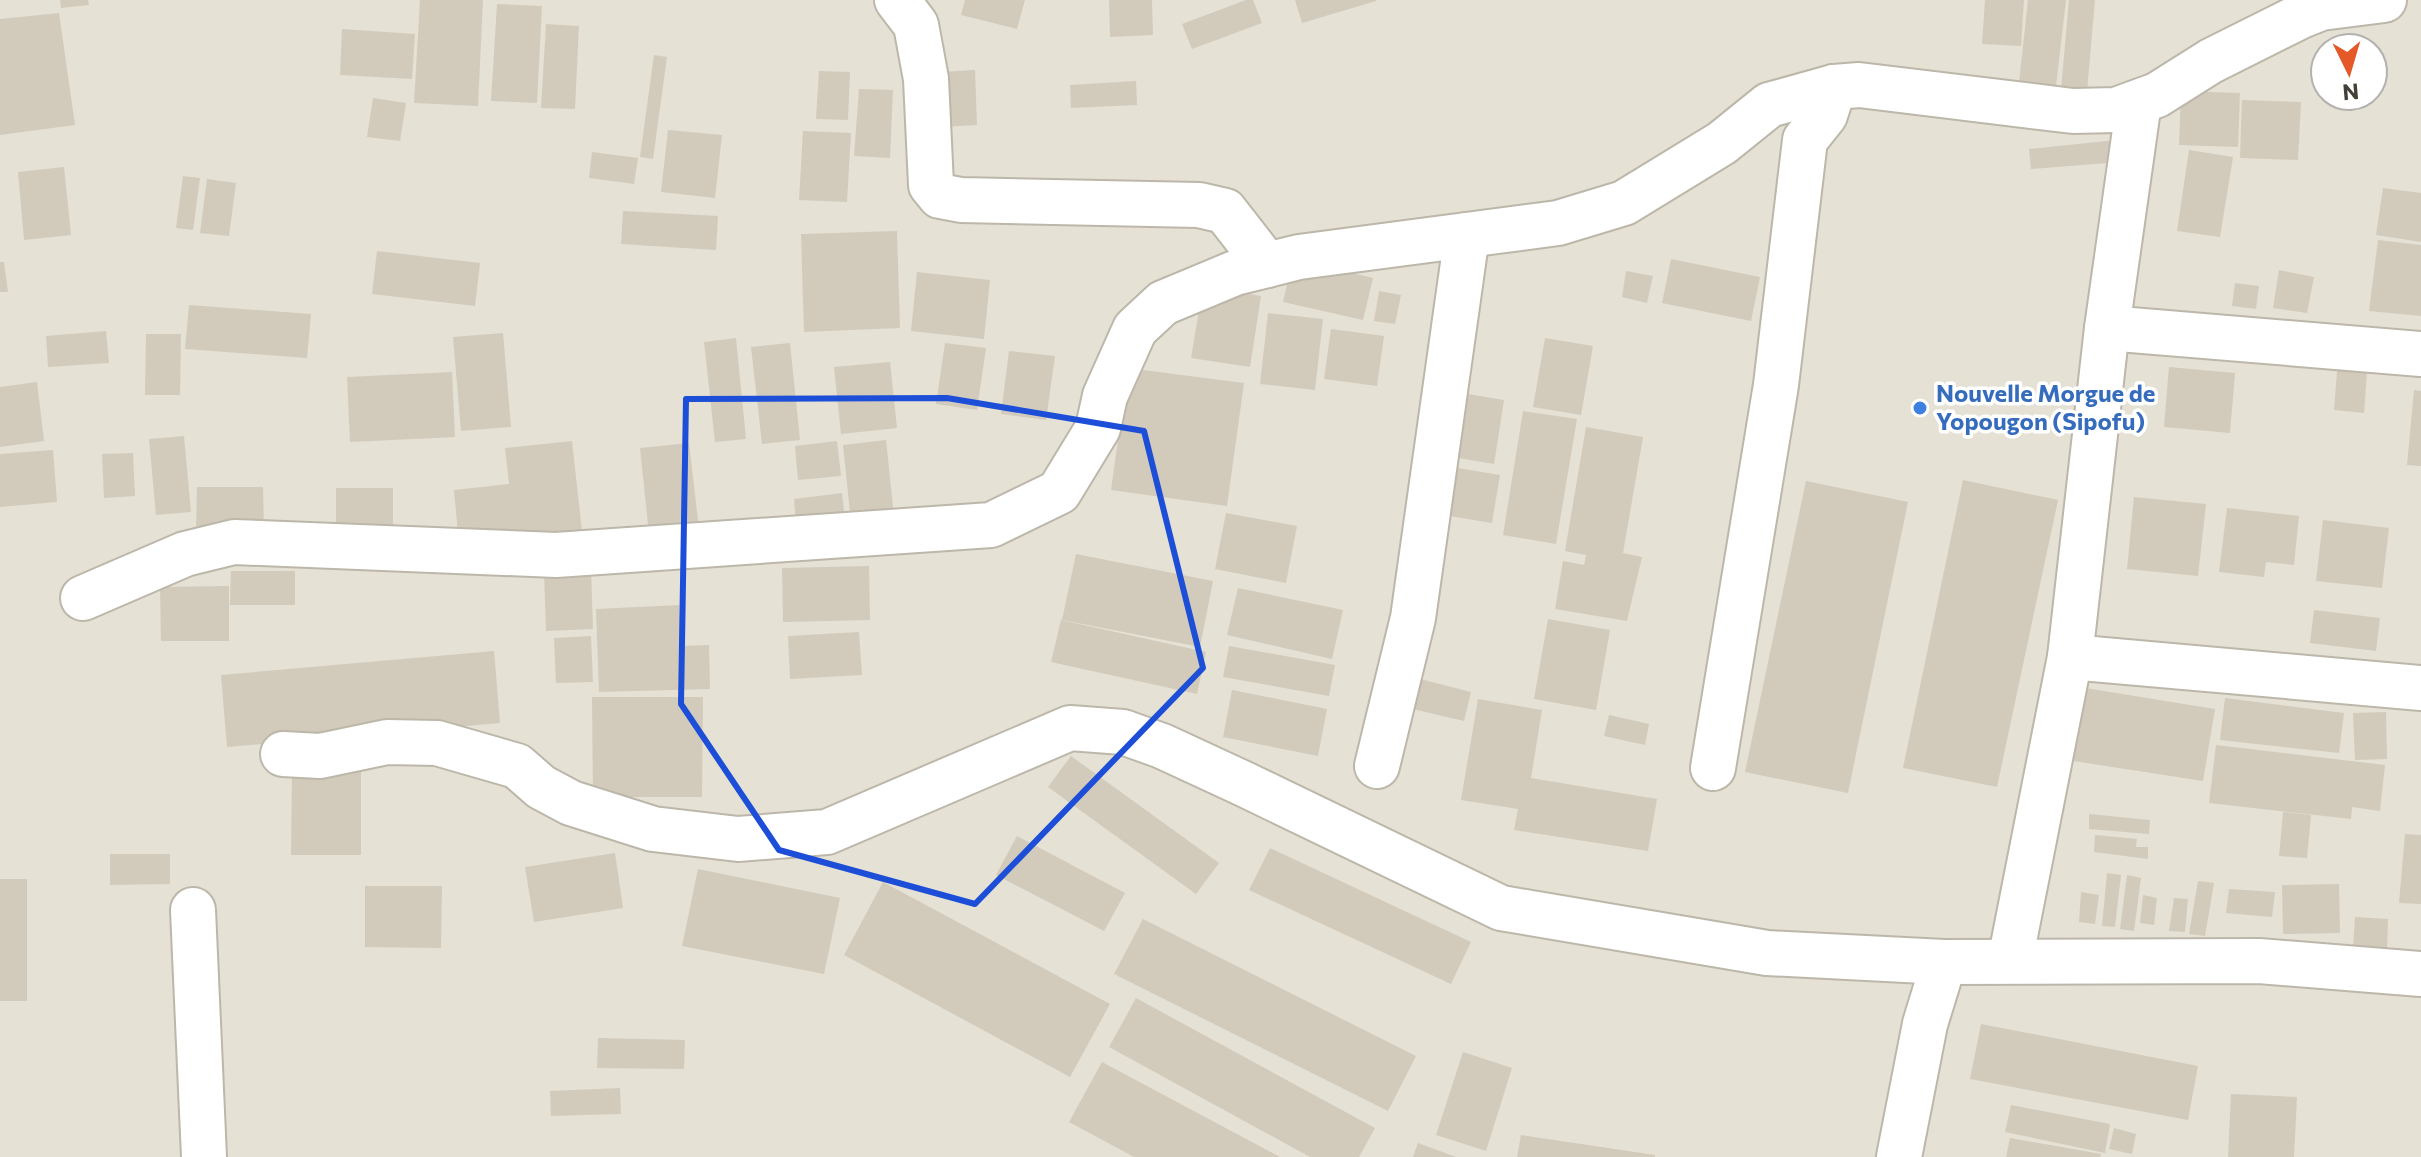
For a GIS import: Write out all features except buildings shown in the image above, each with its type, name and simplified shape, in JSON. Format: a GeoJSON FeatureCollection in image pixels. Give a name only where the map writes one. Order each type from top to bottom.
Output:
{"type":"FeatureCollection","features":[{"type":"Feature","properties":{"kind":"street"},"geometry":{"type":"LineString","coordinates":[[897,0],[916,25],[926,79],[931,185],[940,196],[961,200],[1199,205],[1225,211],[1267,265]]}},
{"type":"Feature","properties":{"kind":"street"},"geometry":{"type":"LineString","coordinates":[[83,598],[185,554],[234,542],[556,555],[991,525],[1059,492],[1098,428],[1105,396],[1135,329],[1163,303],[1235,273],[1299,257],[1558,223],[1624,203],[1722,143],[1769,105],[1834,87],[1859,85],[2073,111],[2116,110],[2139,102],[2301,16],[2321,8],[2384,0]]}},
{"type":"Feature","properties":{"kind":"street"},"geometry":{"type":"LineString","coordinates":[[1713,768],[1776,385],[1805,140],[1825,115],[1834,87]]}},
{"type":"Feature","properties":{"kind":"street"},"geometry":{"type":"LineString","coordinates":[[2010,961],[2070,657],[2107,328],[2139,102]]}},
{"type":"Feature","properties":{"kind":"street"},"geometry":{"type":"LineString","coordinates":[[1377,766],[1413,618],[1467,235]]}},
{"type":"Feature","properties":{"kind":"street"},"geometry":{"type":"LineString","coordinates":[[2107,328],[2421,354]]}},
{"type":"Feature","properties":{"kind":"street"},"geometry":{"type":"LineString","coordinates":[[2070,657],[2421,688]]}},
{"type":"Feature","properties":{"kind":"street"},"geometry":{"type":"LineString","coordinates":[[283,754],[320,756],[387,742],[437,743],[517,766],[541,787],[585,807],[653,829],[738,839],[827,832],[1070,728],[1123,732],[1228,776],[1501,908],[1767,953],[1944,962],[2259,961],[2421,974]]}},
{"type":"Feature","properties":{"kind":"street"},"geometry":{"type":"LineString","coordinates":[[193,910],[204,1157]]}},
{"type":"Feature","properties":{"kind":"street"},"geometry":{"type":"LineString","coordinates":[[1899,1157],[1925,1024],[1944,962]]}},
{"type":"Feature","properties":{"kind":"highlighted area"},"geometry":{"type":"Polygon","coordinates":[[[947,398],[1144,431],[1203,668],[975,904],[779,850],[681,704],[686,399],[947,398]]]}},
{"type":"Feature","properties":{"kind":"shaded area"},"geometry":{"type":"Polygon","coordinates":[[[0,0],[2421,0],[2421,1157],[0,1157],[0,0]]]}},
{"type":"Feature","properties":{"kind":"place","name":"Nouvelle Morgue de Yopougon (Sipofu)"},"geometry":{"type":"Point","coordinates":[1920,408]}}]}
